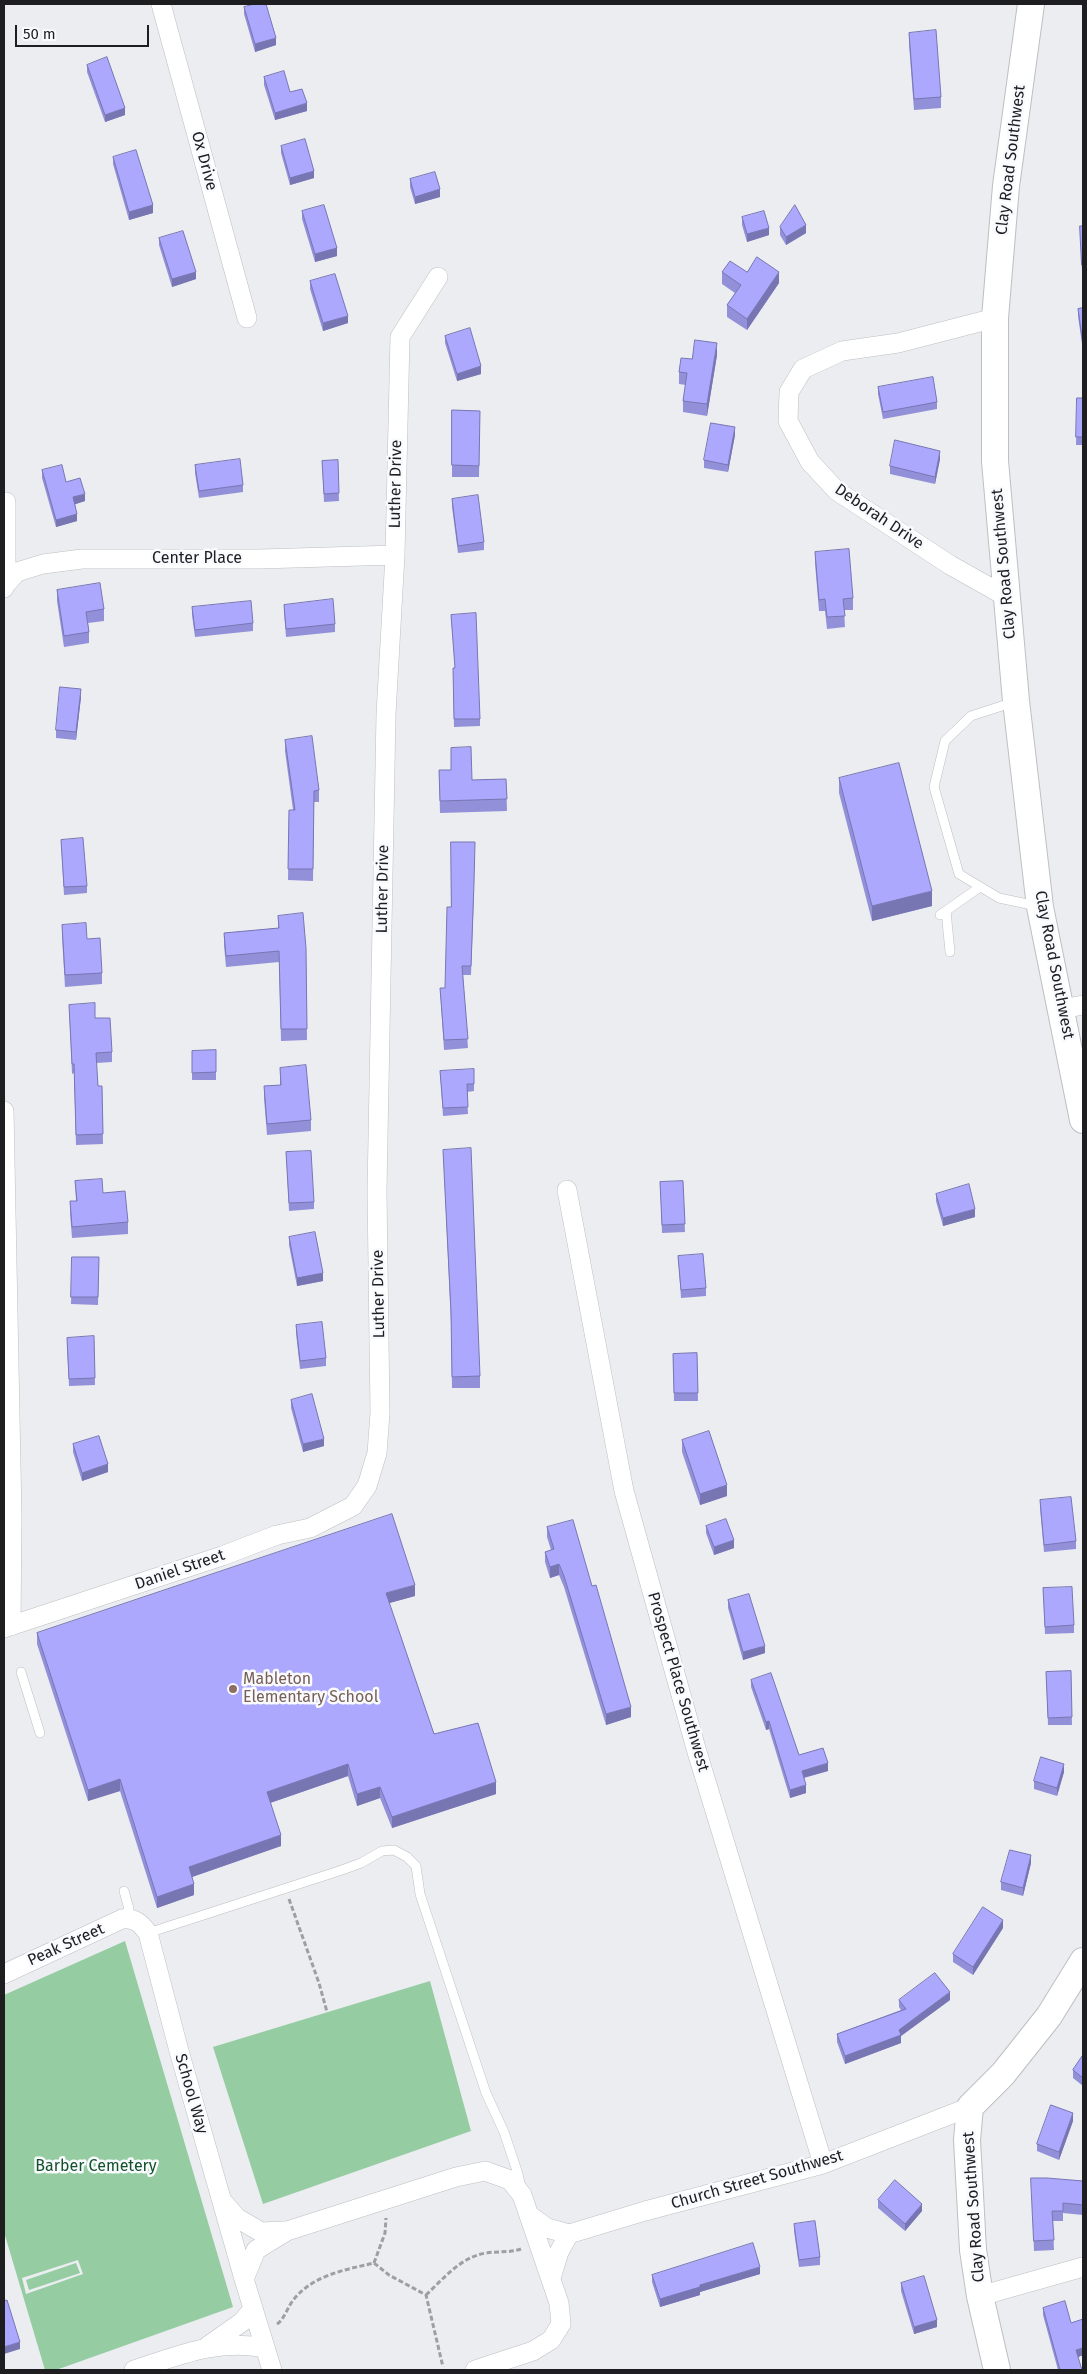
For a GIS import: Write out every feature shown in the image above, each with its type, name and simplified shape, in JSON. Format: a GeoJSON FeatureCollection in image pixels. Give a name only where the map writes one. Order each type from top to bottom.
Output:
{"type":"FeatureCollection","features":[{"type":"Feature","properties":{"kind":"street","name":"Ox Drive"},"geometry":{"type":"LineString","coordinates":[[161,4],[247,318]]}},
{"type":"Feature","properties":{"kind":"street","name":"Clay Road Southwest"},"geometry":{"type":"LineString","coordinates":[[1031,4],[1006,186],[995,318],[995,461],[1016,701],[1040,907],[1073,1007],[1083,1120]]}},
{"type":"Feature","properties":{"kind":"street","name":"Luther Drive"},"geometry":{"type":"LineString","coordinates":[[353,1506],[367,1486],[377,1453],[380,1413],[377,1181],[386,714],[395,555],[400,337],[438,277]]}},
{"type":"Feature","properties":{"kind":"street","name":"Deborah Drive"},"geometry":{"type":"LineString","coordinates":[[995,318],[898,343],[842,351],[803,369],[789,392],[788,421],[810,462],[837,491],[950,565],[1007,597]]}},
{"type":"Feature","properties":{"kind":"street"},"geometry":{"type":"LineString","coordinates":[[5,586],[6,502]]}},
{"type":"Feature","properties":{"kind":"street","name":"Center Place"},"geometry":{"type":"LineString","coordinates":[[5,586],[17,572],[43,564],[82,559],[260,559],[395,555]]}},
{"type":"Feature","properties":{"kind":"street"},"geometry":{"type":"LineString","coordinates":[[4,1111],[12,1516],[8,1627]]}},
{"type":"Feature","properties":{"kind":"street","name":"Prospect Place Southwest"},"geometry":{"type":"LineString","coordinates":[[567,1190],[624,1491],[697,1752],[823,2164]]}},
{"type":"Feature","properties":{"kind":"street","name":"Daniel Street"},"geometry":{"type":"LineString","coordinates":[[8,1627],[222,1556],[277,1535],[310,1528],[353,1506]]}},
{"type":"Feature","properties":{"kind":"street"},"geometry":{"type":"LineString","coordinates":[[126,1918],[139,1922],[148,1933]]}},
{"type":"Feature","properties":{"kind":"street","name":"Peak Street"},"geometry":{"type":"LineString","coordinates":[[4,1974],[126,1918]]}},
{"type":"Feature","properties":{"kind":"street","name":"School Way"},"geometry":{"type":"LineString","coordinates":[[148,1933],[179,2051],[244,2279]]}},
{"type":"Feature","properties":{"kind":"street","name":"Clay Road Southwest"},"geometry":{"type":"LineString","coordinates":[[997,2370],[980,2296],[973,2250],[967,2140],[970,2108],[1003,2074],[1049,2016],[1083,1961]]}},
{"type":"Feature","properties":{"kind":"street","name":"Church Street Southwest"},"geometry":{"type":"LineString","coordinates":[[569,2234],[645,2211],[823,2164],[970,2108]]}},
{"type":"Feature","properties":{"kind":"street"},"geometry":{"type":"LineString","coordinates":[[272,2370],[244,2279],[256,2250],[287,2231],[456,2177],[485,2171],[510,2180],[522,2195],[551,2278],[559,2304],[562,2324],[551,2340],[533,2351],[476,2370]]}},
{"type":"Feature","properties":{"kind":"street"},"geometry":{"type":"LineString","coordinates":[[221,2198],[237,2218],[261,2232],[287,2231]]}},
{"type":"Feature","properties":{"kind":"street"},"geometry":{"type":"LineString","coordinates":[[529,2215],[547,2228],[569,2234],[558,2252],[551,2278]]}},
{"type":"Feature","properties":{"kind":"street"},"geometry":{"type":"LineString","coordinates":[[980,2296],[1083,2267]]}},
{"type":"Feature","properties":{"kind":"street"},"geometry":{"type":"LineString","coordinates":[[208,2346],[242,2322],[253,2309]]}},
{"type":"Feature","properties":{"kind":"street"},"geometry":{"type":"LineString","coordinates":[[134,2370],[208,2346],[249,2344],[265,2348]]}},
{"type":"Feature","properties":{"kind":"lane"},"geometry":{"type":"LineString","coordinates":[[1016,701],[971,716],[945,741],[934,788],[959,874],[998,898],[1040,907]]}},
{"type":"Feature","properties":{"kind":"lane"},"geometry":{"type":"LineString","coordinates":[[950,952],[943,913],[980,887]]}},
{"type":"Feature","properties":{"kind":"lane"},"geometry":{"type":"LineString","coordinates":[[21,1672],[40,1734]]}},
{"type":"Feature","properties":{"kind":"lane"},"geometry":{"type":"LineString","coordinates":[[148,1933],[361,1863],[382,1851],[394,1850],[407,1857],[416,1866],[420,1894],[486,2094],[504,2132],[518,2174],[522,2195]]}},
{"type":"Feature","properties":{"kind":"lane"},"geometry":{"type":"LineString","coordinates":[[124,1891],[129,1909],[126,1918]]}},
{"type":"Feature","properties":{"kind":"path"},"geometry":{"type":"LineString","coordinates":[[286,1889],[319,1983],[327,2012]]}},
{"type":"Feature","properties":{"kind":"path"},"geometry":{"type":"LineString","coordinates":[[374,2263],[386,2233],[386,2215]]}},
{"type":"Feature","properties":{"kind":"path"},"geometry":{"type":"LineString","coordinates":[[426,2295],[462,2262],[489,2252],[504,2253],[527,2247]]}},
{"type":"Feature","properties":{"kind":"path"},"geometry":{"type":"LineString","coordinates":[[374,2263],[389,2276],[426,2295],[443,2367]]}},
{"type":"Feature","properties":{"kind":"path"},"geometry":{"type":"LineString","coordinates":[[272,2327],[280,2322],[295,2298],[321,2277],[374,2263]]}},
{"type":"Feature","properties":{"kind":"green space","name":"Barber Cemetery"},"geometry":{"type":"Polygon","coordinates":[[[125,1941],[233,2307],[56,2370],[45,2370],[4,2232],[4,1995],[125,1941]],[[78,2260],[22,2278],[26,2294],[83,2274],[78,2260]]]}},
{"type":"Feature","properties":{"kind":"green space"},"geometry":{"type":"Polygon","coordinates":[[[430,1981],[471,2131],[263,2204],[213,2047],[430,1981]]]}},
{"type":"Feature","properties":{"kind":"green space"},"geometry":{"type":"Polygon","coordinates":[[[76,2263],[80,2273],[29,2290],[26,2280],[76,2263]]]}},
{"type":"Feature","properties":{"kind":"building"},"geometry":{"type":"Polygon","coordinates":[[[266,4],[276,38],[255,44],[244,7],[266,4]]]}},
{"type":"Feature","properties":{"kind":"building"},"geometry":{"type":"Polygon","coordinates":[[[936,30],[941,97],[914,99],[909,33],[936,30]]]}},
{"type":"Feature","properties":{"kind":"building"},"geometry":{"type":"Polygon","coordinates":[[[107,57],[125,108],[105,115],[87,65],[107,57]]]}},
{"type":"Feature","properties":{"kind":"building"},"geometry":{"type":"Polygon","coordinates":[[[284,71],[290,92],[302,89],[307,103],[275,113],[264,77],[284,71]]]}},
{"type":"Feature","properties":{"kind":"building"},"geometry":{"type":"Polygon","coordinates":[[[305,139],[314,171],[290,178],[281,146],[305,139]]]}},
{"type":"Feature","properties":{"kind":"building"},"geometry":{"type":"Polygon","coordinates":[[[136,150],[153,205],[129,212],[113,157],[136,150]]]}},
{"type":"Feature","properties":{"kind":"building"},"geometry":{"type":"Polygon","coordinates":[[[435,172],[440,189],[415,197],[410,179],[435,172]]]}},
{"type":"Feature","properties":{"kind":"building"},"geometry":{"type":"Polygon","coordinates":[[[324,205],[337,248],[315,254],[302,211],[324,205]]]}},
{"type":"Feature","properties":{"kind":"building"},"geometry":{"type":"Polygon","coordinates":[[[795,205],[806,225],[786,237],[780,227],[795,205]]]}},
{"type":"Feature","properties":{"kind":"building"},"geometry":{"type":"Polygon","coordinates":[[[764,211],[769,228],[747,234],[742,217],[764,211]]]}},
{"type":"Feature","properties":{"kind":"building"},"geometry":{"type":"Polygon","coordinates":[[[1080,226],[1083,226],[1083,265],[1082,265],[1080,226]]]}},
{"type":"Feature","properties":{"kind":"building"},"geometry":{"type":"Polygon","coordinates":[[[183,231],[196,272],[172,279],[159,238],[183,231]]]}},
{"type":"Feature","properties":{"kind":"building"},"geometry":{"type":"Polygon","coordinates":[[[757,257],[779,272],[747,319],[727,305],[741,285],[722,272],[730,261],[747,272],[757,257]]]}},
{"type":"Feature","properties":{"kind":"building"},"geometry":{"type":"Polygon","coordinates":[[[335,274],[348,316],[323,323],[310,281],[335,274]]]}},
{"type":"Feature","properties":{"kind":"building"},"geometry":{"type":"Polygon","coordinates":[[[1083,308],[1083,344],[1078,309],[1083,308]]]}},
{"type":"Feature","properties":{"kind":"building"},"geometry":{"type":"Polygon","coordinates":[[[470,328],[481,366],[457,374],[445,336],[470,328]]]}},
{"type":"Feature","properties":{"kind":"building"},"geometry":{"type":"Polygon","coordinates":[[[695,340],[717,343],[707,404],[683,401],[687,373],[679,372],[681,358],[692,359],[695,340]]]}},
{"type":"Feature","properties":{"kind":"building"},"geometry":{"type":"Polygon","coordinates":[[[933,377],[937,402],[883,412],[878,387],[933,377]]]}},
{"type":"Feature","properties":{"kind":"building"},"geometry":{"type":"Polygon","coordinates":[[[1077,398],[1083,398],[1083,437],[1076,437],[1077,398]]]}},
{"type":"Feature","properties":{"kind":"building"},"geometry":{"type":"Polygon","coordinates":[[[452,410],[480,411],[479,466],[452,465],[452,410]]]}},
{"type":"Feature","properties":{"kind":"building"},"geometry":{"type":"Polygon","coordinates":[[[711,423],[735,427],[728,465],[704,460],[711,423]]]}},
{"type":"Feature","properties":{"kind":"building"},"geometry":{"type":"Polygon","coordinates":[[[895,440],[940,451],[935,477],[890,466],[895,440]]]}},
{"type":"Feature","properties":{"kind":"building"},"geometry":{"type":"Polygon","coordinates":[[[240,459],[243,485],[199,491],[195,465],[240,459]]]}},
{"type":"Feature","properties":{"kind":"building"},"geometry":{"type":"Polygon","coordinates":[[[338,460],[339,493],[324,494],[322,461],[338,460]]]}},
{"type":"Feature","properties":{"kind":"building"},"geometry":{"type":"Polygon","coordinates":[[[62,465],[66,482],[80,478],[85,494],[73,497],[77,514],[56,520],[42,470],[62,465]]]}},
{"type":"Feature","properties":{"kind":"building"},"geometry":{"type":"Polygon","coordinates":[[[478,495],[484,542],[458,546],[452,499],[478,495]]]}},
{"type":"Feature","properties":{"kind":"building"},"geometry":{"type":"Polygon","coordinates":[[[849,549],[853,598],[843,599],[845,616],[827,617],[825,599],[819,600],[815,552],[849,549]]]}},
{"type":"Feature","properties":{"kind":"building"},"geometry":{"type":"Polygon","coordinates":[[[100,583],[104,609],[86,612],[89,632],[64,636],[57,590],[100,583]]]}},
{"type":"Feature","properties":{"kind":"building"},"geometry":{"type":"Polygon","coordinates":[[[333,599],[335,624],[286,629],[284,605],[333,599]]]}},
{"type":"Feature","properties":{"kind":"building"},"geometry":{"type":"Polygon","coordinates":[[[251,601],[253,623],[195,630],[192,607],[251,601]]]}},
{"type":"Feature","properties":{"kind":"building"},"geometry":{"type":"Polygon","coordinates":[[[476,613],[480,719],[454,719],[453,668],[455,668],[451,615],[476,613]]]}},
{"type":"Feature","properties":{"kind":"building"},"geometry":{"type":"Polygon","coordinates":[[[60,687],[81,689],[76,732],[56,730],[60,687]]]}},
{"type":"Feature","properties":{"kind":"building"},"geometry":{"type":"Polygon","coordinates":[[[312,736],[319,790],[314,791],[313,869],[288,869],[289,810],[295,810],[285,740],[312,736]]]}},
{"type":"Feature","properties":{"kind":"building"},"geometry":{"type":"Polygon","coordinates":[[[471,747],[472,780],[506,779],[507,799],[440,801],[439,770],[451,770],[451,748],[471,747]]]}},
{"type":"Feature","properties":{"kind":"building"},"geometry":{"type":"Polygon","coordinates":[[[899,763],[932,891],[872,906],[839,778],[899,763]]]}},
{"type":"Feature","properties":{"kind":"building"},"geometry":{"type":"Polygon","coordinates":[[[83,838],[87,886],[64,887],[61,840],[83,838]]]}},
{"type":"Feature","properties":{"kind":"building"},"geometry":{"type":"Polygon","coordinates":[[[451,842],[475,842],[474,883],[471,966],[462,966],[468,1039],[444,1040],[440,988],[445,988],[447,907],[451,907],[451,842]]]}},
{"type":"Feature","properties":{"kind":"building"},"geometry":{"type":"Polygon","coordinates":[[[303,913],[306,948],[307,1029],[281,1029],[279,951],[226,956],[224,933],[279,928],[278,916],[303,913]]]}},
{"type":"Feature","properties":{"kind":"building"},"geometry":{"type":"Polygon","coordinates":[[[86,923],[87,939],[100,938],[102,973],[65,975],[62,925],[86,923]]]}},
{"type":"Feature","properties":{"kind":"building"},"geometry":{"type":"Polygon","coordinates":[[[95,1003],[95,1018],[110,1018],[112,1052],[96,1053],[98,1086],[102,1086],[103,1134],[76,1135],[74,1064],[72,1064],[69,1005],[95,1003]]]}},
{"type":"Feature","properties":{"kind":"building"},"geometry":{"type":"Polygon","coordinates":[[[216,1050],[216,1072],[192,1073],[192,1051],[216,1050]]]}},
{"type":"Feature","properties":{"kind":"building"},"geometry":{"type":"Polygon","coordinates":[[[306,1065],[311,1120],[267,1124],[264,1086],[281,1085],[280,1068],[306,1065]]]}},
{"type":"Feature","properties":{"kind":"building"},"geometry":{"type":"Polygon","coordinates":[[[474,1069],[474,1084],[467,1084],[468,1107],[443,1108],[440,1071],[474,1069]]]}},
{"type":"Feature","properties":{"kind":"building"},"geometry":{"type":"Polygon","coordinates":[[[471,1148],[480,1376],[452,1377],[451,1312],[443,1150],[471,1148]]]}},
{"type":"Feature","properties":{"kind":"building"},"geometry":{"type":"Polygon","coordinates":[[[311,1151],[314,1202],[289,1203],[286,1152],[311,1151]]]}},
{"type":"Feature","properties":{"kind":"building"},"geometry":{"type":"Polygon","coordinates":[[[102,1179],[103,1193],[125,1191],[128,1222],[72,1227],[70,1201],[77,1201],[75,1181],[102,1179]]]}},
{"type":"Feature","properties":{"kind":"building"},"geometry":{"type":"Polygon","coordinates":[[[683,1181],[685,1224],[662,1225],[660,1182],[683,1181]]]}},
{"type":"Feature","properties":{"kind":"building"},"geometry":{"type":"Polygon","coordinates":[[[969,1184],[975,1209],[943,1218],[936,1194],[969,1184]]]}},
{"type":"Feature","properties":{"kind":"building"},"geometry":{"type":"Polygon","coordinates":[[[315,1232],[323,1273],[297,1278],[289,1237],[315,1232]]]}},
{"type":"Feature","properties":{"kind":"building"},"geometry":{"type":"Polygon","coordinates":[[[703,1254],[706,1288],[681,1290],[678,1256],[703,1254]]]}},
{"type":"Feature","properties":{"kind":"building"},"geometry":{"type":"Polygon","coordinates":[[[72,1257],[99,1257],[98,1297],[71,1297],[72,1257]]]}},
{"type":"Feature","properties":{"kind":"building"},"geometry":{"type":"Polygon","coordinates":[[[322,1322],[326,1358],[300,1361],[296,1325],[322,1322]]]}},
{"type":"Feature","properties":{"kind":"building"},"geometry":{"type":"Polygon","coordinates":[[[94,1336],[95,1378],[69,1379],[67,1338],[94,1336]]]}},
{"type":"Feature","properties":{"kind":"building"},"geometry":{"type":"Polygon","coordinates":[[[697,1353],[698,1393],[674,1393],[673,1354],[697,1353]]]}},
{"type":"Feature","properties":{"kind":"building"},"geometry":{"type":"Polygon","coordinates":[[[312,1394],[324,1439],[303,1444],[291,1400],[312,1394]]]}},
{"type":"Feature","properties":{"kind":"building"},"geometry":{"type":"Polygon","coordinates":[[[709,1431],[727,1485],[700,1494],[682,1440],[709,1431]]]}},
{"type":"Feature","properties":{"kind":"building"},"geometry":{"type":"Polygon","coordinates":[[[99,1436],[108,1464],[82,1473],[73,1444],[99,1436]]]}},
{"type":"Feature","properties":{"kind":"building"},"geometry":{"type":"Polygon","coordinates":[[[1071,1497],[1076,1541],[1044,1545],[1040,1500],[1071,1497]]]}},
{"type":"Feature","properties":{"kind":"building","name":"Mableton Elementary School"},"geometry":{"type":"Polygon","coordinates":[[[392,1514],[415,1585],[386,1593],[434,1734],[478,1723],[496,1782],[392,1817],[380,1787],[357,1794],[348,1764],[267,1792],[281,1835],[189,1867],[194,1884],[157,1897],[120,1779],[88,1790],[37,1633],[392,1514]]]}},
{"type":"Feature","properties":{"kind":"building"},"geometry":{"type":"Polygon","coordinates":[[[726,1519],[734,1540],[714,1547],[706,1526],[726,1519]]]}},
{"type":"Feature","properties":{"kind":"building"},"geometry":{"type":"Polygon","coordinates":[[[573,1520],[592,1586],[596,1585],[631,1707],[606,1714],[564,1576],[559,1564],[550,1567],[545,1552],[554,1549],[547,1527],[573,1520]]]}},
{"type":"Feature","properties":{"kind":"building"},"geometry":{"type":"Polygon","coordinates":[[[1072,1587],[1074,1625],[1045,1627],[1043,1588],[1072,1587]]]}},
{"type":"Feature","properties":{"kind":"building"},"geometry":{"type":"Polygon","coordinates":[[[749,1594],[765,1646],[743,1652],[728,1600],[749,1594]]]}},
{"type":"Feature","properties":{"kind":"building"},"geometry":{"type":"Polygon","coordinates":[[[1071,1671],[1072,1717],[1048,1718],[1046,1672],[1071,1671]]]}},
{"type":"Feature","properties":{"kind":"building"},"geometry":{"type":"Polygon","coordinates":[[[771,1673],[799,1755],[823,1748],[828,1763],[802,1771],[806,1785],[790,1790],[769,1721],[766,1722],[751,1680],[771,1673]]]}},
{"type":"Feature","properties":{"kind":"building"},"geometry":{"type":"Polygon","coordinates":[[[1041,1757],[1064,1764],[1057,1788],[1034,1781],[1041,1757]]]}},
{"type":"Feature","properties":{"kind":"building"},"geometry":{"type":"Polygon","coordinates":[[[1010,1850],[1031,1855],[1023,1888],[1001,1882],[1010,1850]]]}},
{"type":"Feature","properties":{"kind":"building"},"geometry":{"type":"Polygon","coordinates":[[[983,1907],[1003,1920],[973,1967],[953,1954],[983,1907]]]}},
{"type":"Feature","properties":{"kind":"building"},"geometry":{"type":"Polygon","coordinates":[[[935,1973],[950,1992],[899,2030],[901,2035],[845,2056],[837,2034],[906,2009],[899,2000],[935,1973]]]}},
{"type":"Feature","properties":{"kind":"building"},"geometry":{"type":"Polygon","coordinates":[[[1083,2055],[1083,2078],[1073,2070],[1083,2055]]]}},
{"type":"Feature","properties":{"kind":"building"},"geometry":{"type":"Polygon","coordinates":[[[1051,2105],[1073,2113],[1059,2152],[1037,2144],[1051,2105]]]}},
{"type":"Feature","properties":{"kind":"building"},"geometry":{"type":"Polygon","coordinates":[[[1031,2178],[1083,2181],[1083,2205],[1063,2203],[1063,2211],[1052,2211],[1054,2240],[1034,2241],[1031,2178]]]}},
{"type":"Feature","properties":{"kind":"building"},"geometry":{"type":"Polygon","coordinates":[[[895,2180],[922,2204],[905,2224],[878,2200],[895,2180]]]}},
{"type":"Feature","properties":{"kind":"building"},"geometry":{"type":"Polygon","coordinates":[[[815,2221],[820,2257],[799,2260],[794,2224],[815,2221]]]}},
{"type":"Feature","properties":{"kind":"building"},"geometry":{"type":"Polygon","coordinates":[[[753,2243],[760,2267],[660,2299],[652,2275],[753,2243]]]}},
{"type":"Feature","properties":{"kind":"building"},"geometry":{"type":"Polygon","coordinates":[[[924,2276],[937,2320],[914,2327],[901,2283],[924,2276]]]}},
{"type":"Feature","properties":{"kind":"building"},"geometry":{"type":"Polygon","coordinates":[[[4,2296],[5,2301],[7,2300],[20,2342],[4,2347],[4,2296]]]}},
{"type":"Feature","properties":{"kind":"building"},"geometry":{"type":"Polygon","coordinates":[[[1065,2301],[1071,2323],[1083,2319],[1083,2348],[1076,2350],[1082,2370],[1060,2370],[1043,2308],[1065,2301]]]}},
{"type":"Feature","properties":{"kind":"place","name":"Mableton Elementary School"},"geometry":{"type":"Point","coordinates":[233,1689]}}]}
